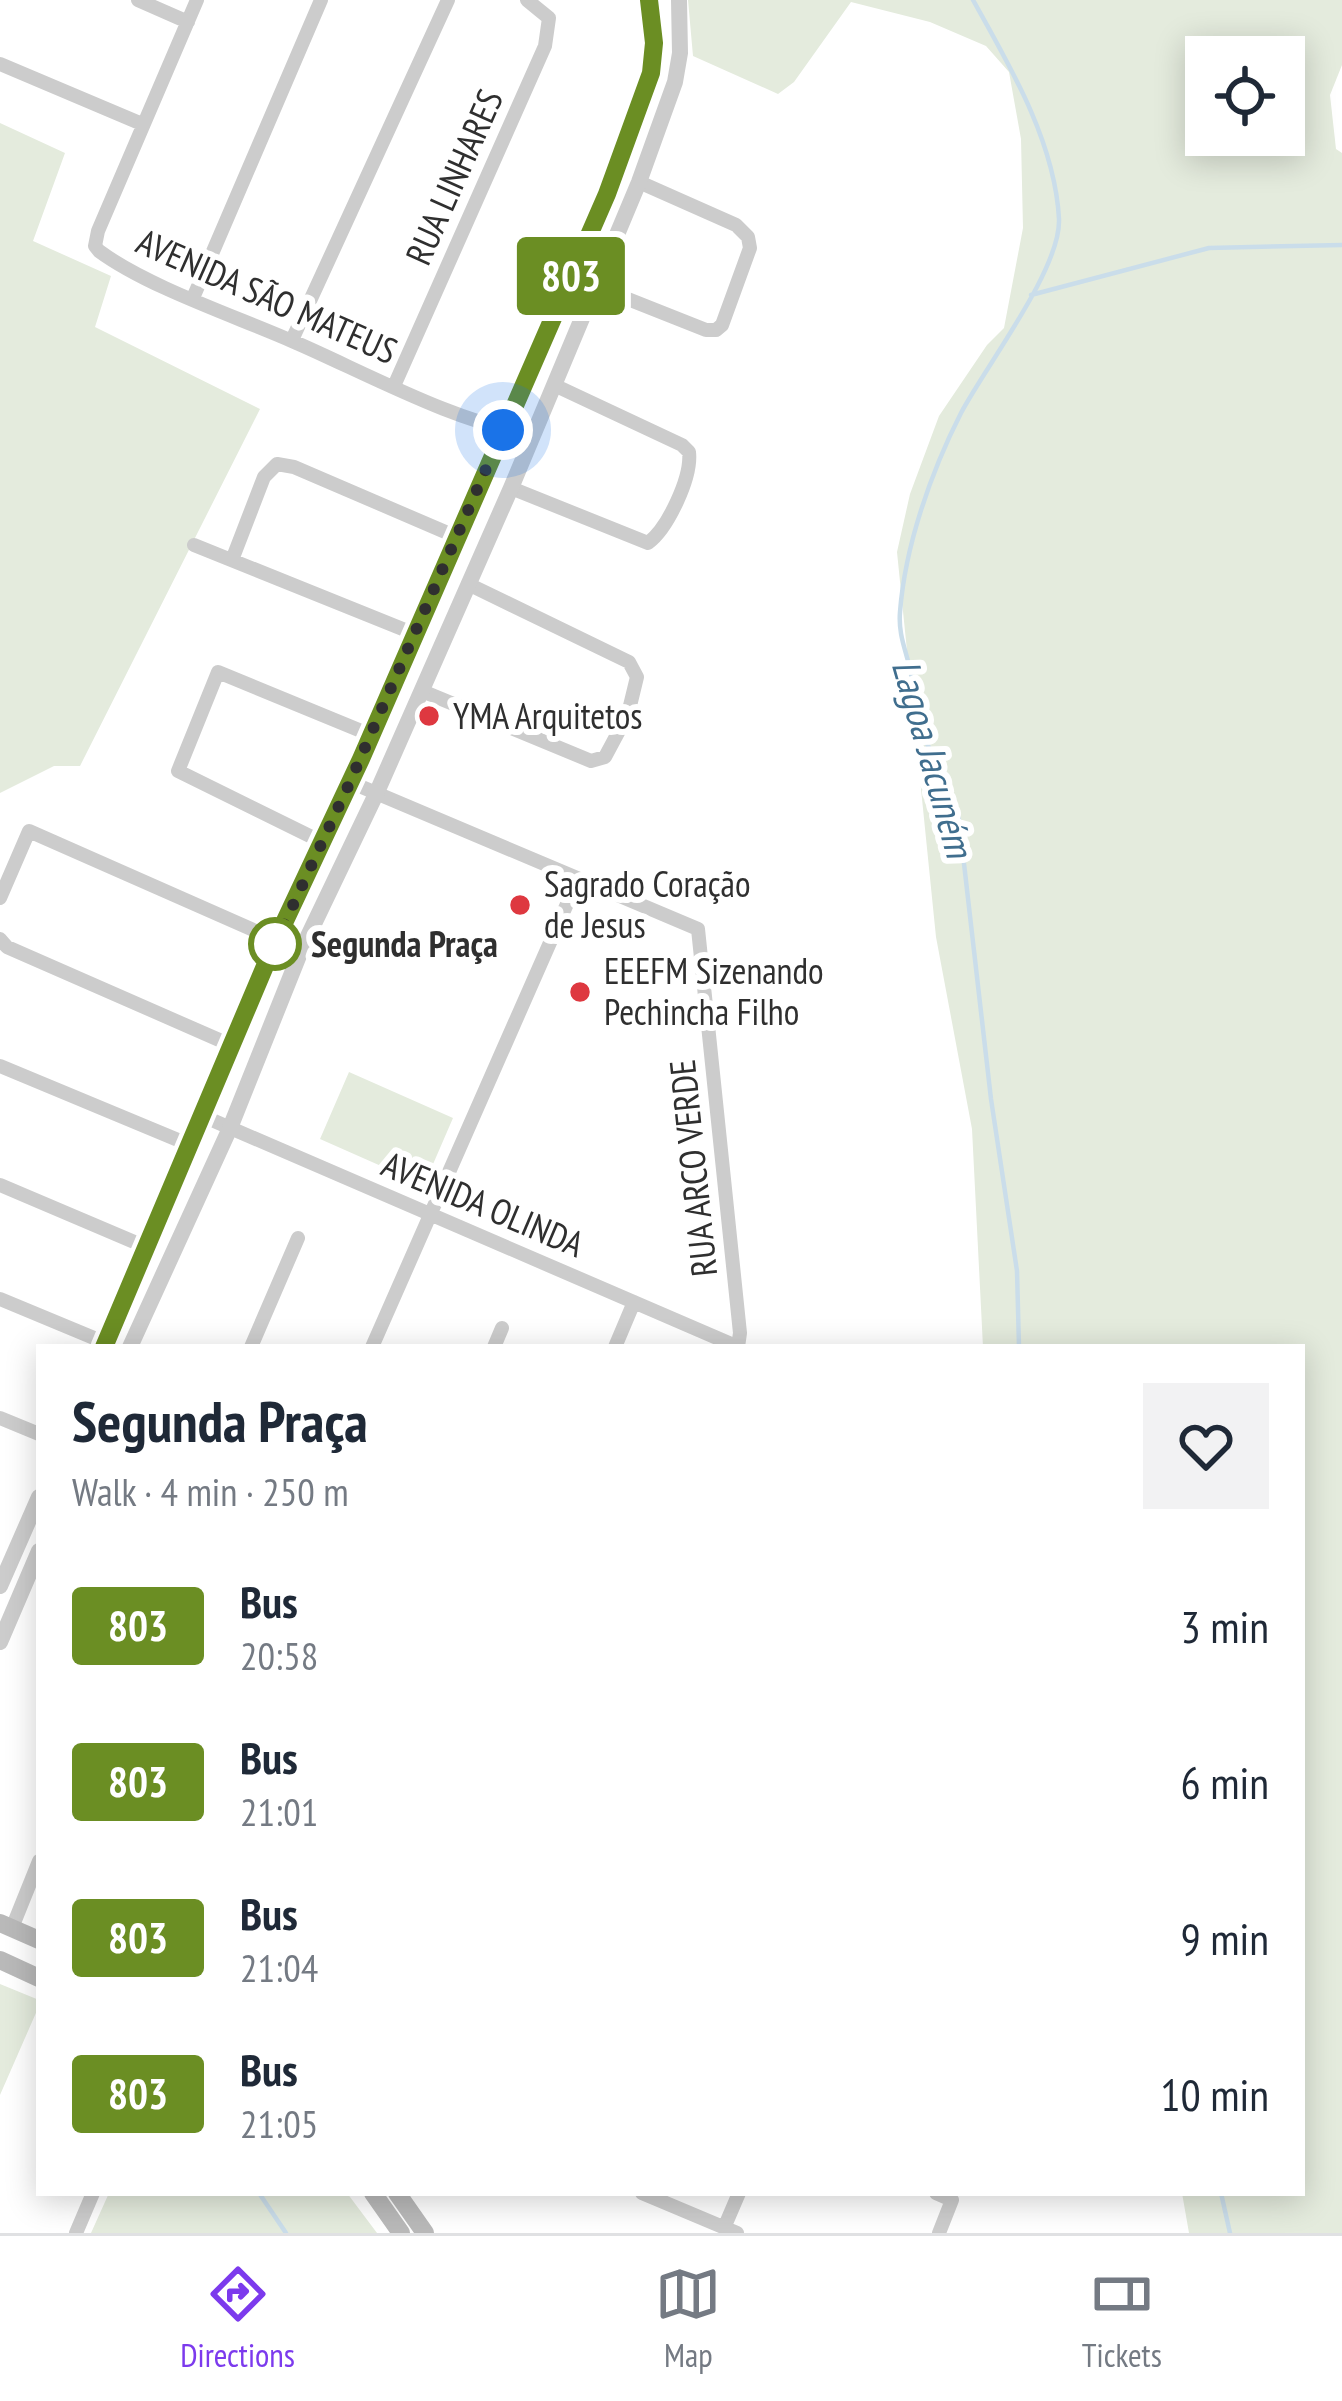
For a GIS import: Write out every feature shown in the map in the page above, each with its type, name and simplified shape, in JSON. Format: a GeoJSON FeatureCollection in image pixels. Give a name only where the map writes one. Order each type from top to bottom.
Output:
{"type":"FeatureCollection","features":[{"type":"Feature","properties":{"kind":"main road"},"geometry":{"type":"LineString","coordinates":[[6,1925],[36,1939]]}},
{"type":"Feature","properties":{"kind":"main road"},"geometry":{"type":"LineString","coordinates":[[0,1960],[36,1977]]}},
{"type":"Feature","properties":{"kind":"main road"},"geometry":{"type":"LineString","coordinates":[[375,2196],[400,2233]]}},
{"type":"Feature","properties":{"kind":"main road"},"geometry":{"type":"LineString","coordinates":[[399,2196],[425,2233]]}},
{"type":"Feature","properties":{"kind":"street"},"geometry":{"type":"LineString","coordinates":[[138,0],[188,22]]}},
{"type":"Feature","properties":{"kind":"street","name":"AVENIDA SÃO MATEUS"},"geometry":{"type":"LineString","coordinates":[[197,0],[95,246],[106,256],[194,298],[394,386],[503,430],[532,434]]}},
{"type":"Feature","properties":{"kind":"street"},"geometry":{"type":"LineString","coordinates":[[194,298],[322,0]]}},
{"type":"Feature","properties":{"kind":"street"},"geometry":{"type":"LineString","coordinates":[[292,340],[448,0]]}},
{"type":"Feature","properties":{"kind":"street","name":"RUA LINHARES"},"geometry":{"type":"LineString","coordinates":[[394,386],[545,46],[549,18],[527,0]]}},
{"type":"Feature","properties":{"kind":"street"},"geometry":{"type":"LineString","coordinates":[[105,1344],[276,940],[371,735],[641,108],[654,43],[649,0]]}},
{"type":"Feature","properties":{"kind":"street"},"geometry":{"type":"LineString","coordinates":[[131,1344],[230,1128],[300,953],[511,488],[639,182],[674,82],[680,53],[679,0]]}},
{"type":"Feature","properties":{"kind":"street"},"geometry":{"type":"LineString","coordinates":[[0,64],[142,124]]}},
{"type":"Feature","properties":{"kind":"street"},"geometry":{"type":"LineString","coordinates":[[595,286],[710,331],[722,325],[750,248],[744,231],[639,182]]}},
{"type":"Feature","properties":{"kind":"street"},"geometry":{"type":"LineString","coordinates":[[580,255],[603,267]]}},
{"type":"Feature","properties":{"kind":"street"},"geometry":{"type":"LineString","coordinates":[[511,488],[644,544],[655,538],[677,496],[689,467],[687,448],[554,385]]}},
{"type":"Feature","properties":{"kind":"street"},"geometry":{"type":"LineString","coordinates":[[232,560],[264,476],[277,464],[294,467],[457,537]]}},
{"type":"Feature","properties":{"kind":"street"},"geometry":{"type":"LineString","coordinates":[[194,545],[415,634]]}},
{"type":"Feature","properties":{"kind":"street"},"geometry":{"type":"LineString","coordinates":[[422,691],[591,760],[605,757],[628,714],[637,677],[629,662],[468,584]]}},
{"type":"Feature","properties":{"kind":"street"},"geometry":{"type":"LineString","coordinates":[[322,842],[178,771],[218,672],[371,735]]}},
{"type":"Feature","properties":{"kind":"street","name":"RUA ARCO VERDE"},"geometry":{"type":"LineString","coordinates":[[350,782],[698,929],[738,1344]]}},
{"type":"Feature","properties":{"kind":"street"},"geometry":{"type":"LineString","coordinates":[[0,898],[29,831],[276,940]]}},
{"type":"Feature","properties":{"kind":"street"},"geometry":{"type":"LineString","coordinates":[[373,1344],[578,878]]}},
{"type":"Feature","properties":{"kind":"street"},"geometry":{"type":"LineString","coordinates":[[0,939],[233,1046]]}},
{"type":"Feature","properties":{"kind":"street"},"geometry":{"type":"LineString","coordinates":[[0,1066],[190,1145]]}},
{"type":"Feature","properties":{"kind":"street","name":"AVENIDA OLINDA"},"geometry":{"type":"LineString","coordinates":[[205,1117],[731,1344]]}},
{"type":"Feature","properties":{"kind":"street"},"geometry":{"type":"LineString","coordinates":[[0,1185],[146,1247]]}},
{"type":"Feature","properties":{"kind":"street"},"geometry":{"type":"LineString","coordinates":[[252,1344],[298,1238]]}},
{"type":"Feature","properties":{"kind":"street"},"geometry":{"type":"LineString","coordinates":[[0,1298],[103,1344]]}},
{"type":"Feature","properties":{"kind":"street"},"geometry":{"type":"LineString","coordinates":[[616,1344],[634,1302]]}},
{"type":"Feature","properties":{"kind":"street"},"geometry":{"type":"LineString","coordinates":[[495,1344],[502,1328]]}},
{"type":"Feature","properties":{"kind":"street"},"geometry":{"type":"LineString","coordinates":[[0,1418],[36,1433]]}},
{"type":"Feature","properties":{"kind":"street"},"geometry":{"type":"LineString","coordinates":[[0,1586],[36,1504]]}},
{"type":"Feature","properties":{"kind":"street"},"geometry":{"type":"LineString","coordinates":[[0,1537],[18,1545]]}},
{"type":"Feature","properties":{"kind":"street"},"geometry":{"type":"LineString","coordinates":[[0,1642],[36,1558]]}},
{"type":"Feature","properties":{"kind":"street"},"geometry":{"type":"LineString","coordinates":[[6,1925],[36,1867]]}},
{"type":"Feature","properties":{"kind":"street"},"geometry":{"type":"LineString","coordinates":[[76,2233],[92,2196]]}},
{"type":"Feature","properties":{"kind":"street"},"geometry":{"type":"LineString","coordinates":[[649,2196],[730,2230],[738,2196]]}},
{"type":"Feature","properties":{"kind":"street"},"geometry":{"type":"LineString","coordinates":[[938,2233],[952,2200],[943,2196]]}},
{"type":"Feature","properties":{"kind":"shaded area"},"geometry":{"type":"Polygon","coordinates":[[[688,0],[1342,0],[1342,65],[1330,95],[1336,149],[1342,153],[1342,2233],[1189,2233],[1183,2196],[1305,2196],[1305,1344],[983,1344],[972,1129],[936,937],[897,552],[910,494],[939,416],[1004,328],[1023,228],[1021,139],[1009,72],[986,46],[930,22],[851,2],[794,82],[778,94],[693,56],[688,0]]]}},
{"type":"Feature","properties":{"kind":"shaded area"},"geometry":{"type":"Polygon","coordinates":[[[0,123],[65,153],[33,241],[111,276],[95,327],[260,409],[80,766],[54,766],[0,793],[0,123]]]}},
{"type":"Feature","properties":{"kind":"shaded area"},"geometry":{"type":"Polygon","coordinates":[[[349,1072],[453,1118],[424,1185],[320,1139],[349,1072]]]}},
{"type":"Feature","properties":{"kind":"shaded area"},"geometry":{"type":"Polygon","coordinates":[[[0,1984],[36,1999],[36,2013],[0,2095],[0,1984]]]}},
{"type":"Feature","properties":{"kind":"shaded area"},"geometry":{"type":"Polygon","coordinates":[[[108,2196],[349,2196],[377,2233],[91,2233],[108,2196]]]}},
{"type":"Feature","properties":{"kind":"waterway","name":"Lagoa Jacuném"},"geometry":{"type":"LineString","coordinates":[[973,0],[1040,133],[1059,219],[1048,264],[961,413],[940,460],[914,536],[900,621],[918,722],[959,820],[991,1099],[1017,1271],[1019,1344]]}},
{"type":"Feature","properties":{"kind":"waterway","name":"Lagoa Jacuném"},"geometry":{"type":"LineString","coordinates":[[1031,295],[1209,248],[1342,245]]}},
{"type":"Feature","properties":{"kind":"waterway"},"geometry":{"type":"LineString","coordinates":[[261,2196],[286,2233]]}},
{"type":"Feature","properties":{"kind":"waterway","name":"Lagoa Jacuném"},"geometry":{"type":"LineString","coordinates":[[1222,2196],[1230,2233]]}},
{"type":"Feature","properties":{"kind":"bus line","name":"803"},"geometry":{"type":"LineString","coordinates":[[105,1344],[276,940],[361,759],[607,194],[651,73],[654,43],[649,0]]}},
{"type":"Feature","properties":{"kind":"place","name":"YMA Arquitetos"},"geometry":{"type":"Point","coordinates":[429,716]}},
{"type":"Feature","properties":{"kind":"place","name":"Sagrado Coração de Jesus"},"geometry":{"type":"Point","coordinates":[520,905]}},
{"type":"Feature","properties":{"kind":"place","name":"Segunda Praça"},"geometry":{"type":"Point","coordinates":[275,944]}},
{"type":"Feature","properties":{"kind":"place","name":"EEEFM Sizenando Pechincha Filho"},"geometry":{"type":"Point","coordinates":[580,992]}},
{"type":"Feature","properties":{"kind":"route"},"geometry":{"type":"LineString","coordinates":[[275,944],[503,430]]}}]}
